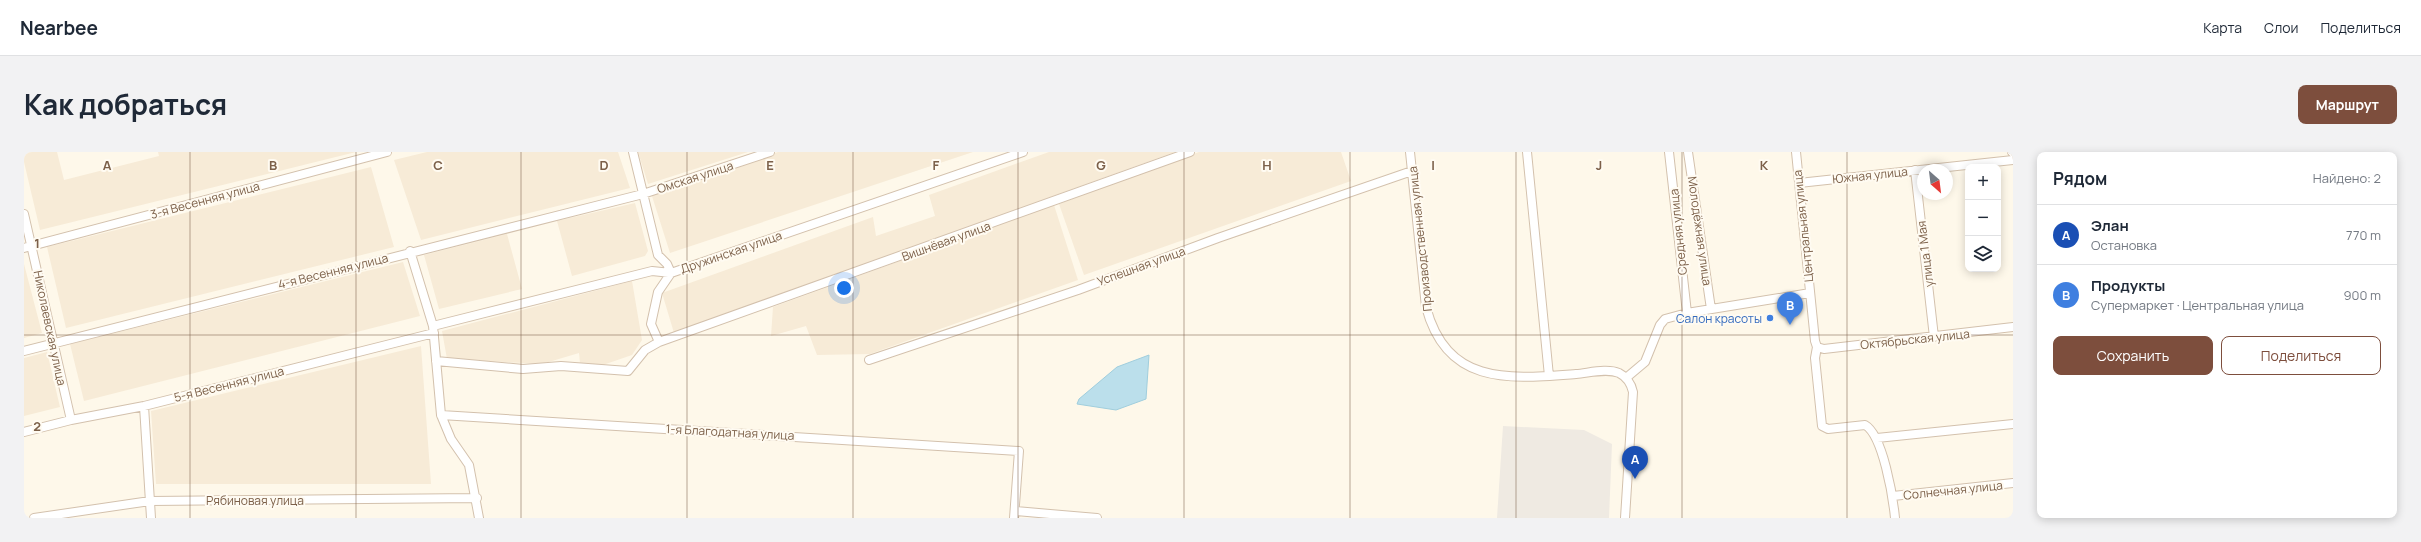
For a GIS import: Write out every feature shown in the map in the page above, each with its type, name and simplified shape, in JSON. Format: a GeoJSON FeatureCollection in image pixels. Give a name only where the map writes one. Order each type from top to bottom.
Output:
{"type":"FeatureCollection","features":[{"type":"Feature","properties":{"kind":"street","name":"3-я Весенняя улица"},"geometry":{"type":"LineString","coordinates":[[28,247],[387,152]]}},
{"type":"Feature","properties":{"kind":"street"},"geometry":{"type":"LineString","coordinates":[[633,152],[658,255],[667,264],[671,273],[658,292],[651,324],[659,342]]}},
{"type":"Feature","properties":{"kind":"street","name":"Омская улица"},"geometry":{"type":"LineString","coordinates":[[643,194],[770,152]]}},
{"type":"Feature","properties":{"kind":"street","name":"Дружинская улица"},"geometry":{"type":"LineString","coordinates":[[434,329],[652,271],[671,273],[1023,152]]}},
{"type":"Feature","properties":{"kind":"street","name":"Вишнёвая улица"},"geometry":{"type":"LineString","coordinates":[[436,360],[523,370],[560,366],[628,371],[645,350],[659,342],[1190,152]]}},
{"type":"Feature","properties":{"kind":"street","name":"Производственная улица"},"geometry":{"type":"LineString","coordinates":[[1410,152],[1426,307],[1431,327],[1441,344],[1459,361],[1485,373],[1505,377],[1608,372],[1618,373],[1626,378]]}},
{"type":"Feature","properties":{"kind":"street"},"geometry":{"type":"LineString","coordinates":[[1527,152],[1549,376]]}},
{"type":"Feature","properties":{"kind":"street","name":"Средняя улица"},"geometry":{"type":"LineString","coordinates":[[1669,152],[1687,313]]}},
{"type":"Feature","properties":{"kind":"street","name":"Молодёжная улица"},"geometry":{"type":"LineString","coordinates":[[1688,152],[1712,309]]}},
{"type":"Feature","properties":{"kind":"street","name":"Центральная улица"},"geometry":{"type":"LineString","coordinates":[[1796,152],[1814,341],[1817,347],[1815,358],[1822,426],[1828,429],[1865,425],[1870,428],[1876,438]]}},
{"type":"Feature","properties":{"kind":"street","name":"Южная улица"},"geometry":{"type":"LineString","coordinates":[[1799,183],[2013,160]]}},
{"type":"Feature","properties":{"kind":"street","name":"улица 1 Мая"},"geometry":{"type":"LineString","coordinates":[[1915,170],[1934,337]]}},
{"type":"Feature","properties":{"kind":"street","name":"Успешная улица"},"geometry":{"type":"LineString","coordinates":[[869,360],[1078,290],[1211,240],[1412,171]]}},
{"type":"Feature","properties":{"kind":"street","name":"4-я Весенняя улица"},"geometry":{"type":"LineString","coordinates":[[24,351],[410,251],[643,194]]}},
{"type":"Feature","properties":{"kind":"street","name":"Николаевская улица"},"geometry":{"type":"LineString","coordinates":[[24,214],[28,247],[54,343],[71,420]]}},
{"type":"Feature","properties":{"kind":"street"},"geometry":{"type":"LineString","coordinates":[[410,251],[434,329],[441,415],[451,439],[469,465],[477,498],[479,518]]}},
{"type":"Feature","properties":{"kind":"street"},"geometry":{"type":"LineString","coordinates":[[1625,518],[1633,392],[1631,383],[1626,378],[1645,362],[1660,325],[1665,319],[1687,313],[1810,293]]}},
{"type":"Feature","properties":{"kind":"street","name":"Октябрьская улица"},"geometry":{"type":"LineString","coordinates":[[1817,347],[1824,349],[2013,327]]}},
{"type":"Feature","properties":{"kind":"street","name":"5-я Весенняя улица"},"geometry":{"type":"LineString","coordinates":[[24,432],[71,420],[144,406],[434,329]]}},
{"type":"Feature","properties":{"kind":"street"},"geometry":{"type":"LineString","coordinates":[[144,406],[151,518]]}},
{"type":"Feature","properties":{"kind":"street","name":"1-я Благодатная улица"},"geometry":{"type":"LineString","coordinates":[[441,415],[1019,451],[1014,514]]}},
{"type":"Feature","properties":{"kind":"street"},"geometry":{"type":"LineString","coordinates":[[1895,518],[1893,496],[1876,438],[2013,424]]}},
{"type":"Feature","properties":{"kind":"street","name":"Солнечная улица"},"geometry":{"type":"LineString","coordinates":[[1893,496],[2013,483]]}},
{"type":"Feature","properties":{"kind":"street","name":"Рябиновая улица"},"geometry":{"type":"LineString","coordinates":[[34,518],[150,501],[477,498]]}},
{"type":"Feature","properties":{"kind":"street"},"geometry":{"type":"LineString","coordinates":[[1014,514],[1097,518]]}},
{"type":"Feature","properties":{"kind":"shaded area"},"geometry":{"type":"Polygon","coordinates":[[[24,152],[57,152],[64,180],[159,156],[158,152],[356,152],[40,230],[24,162],[24,152]]]}},
{"type":"Feature","properties":{"kind":"shaded area"},"geometry":{"type":"Polygon","coordinates":[[[427,152],[618,152],[630,188],[421,240],[394,160],[427,152]]]}},
{"type":"Feature","properties":{"kind":"shaded area"},"geometry":{"type":"Polygon","coordinates":[[[638,152],[748,152],[648,184],[638,152]]]}},
{"type":"Feature","properties":{"kind":"shaded area"},"geometry":{"type":"Polygon","coordinates":[[[778,152],[973,152],[670,253],[651,193],[778,152]]]}},
{"type":"Feature","properties":{"kind":"shaded area"},"geometry":{"type":"Polygon","coordinates":[[[1049,152],[1175,152],[674,333],[662,293],[873,217],[876,236],[935,216],[929,195],[1049,152]]]}},
{"type":"Feature","properties":{"kind":"shaded area"},"geometry":{"type":"Polygon","coordinates":[[[1199,152],[1341,152],[1351,181],[1084,275],[1059,204],[1199,152]]]}},
{"type":"Feature","properties":{"kind":"shaded area"},"geometry":{"type":"Polygon","coordinates":[[[371,167],[394,247],[66,328],[47,247],[371,167]]]}},
{"type":"Feature","properties":{"kind":"shaded area"},"geometry":{"type":"Polygon","coordinates":[[[635,203],[648,251],[645,256],[572,276],[557,221],[635,203]]]}},
{"type":"Feature","properties":{"kind":"shaded area"},"geometry":{"type":"Polygon","coordinates":[[[1054,205],[1078,280],[870,354],[817,355],[806,326],[771,336],[773,307],[1054,205]]]}},
{"type":"Feature","properties":{"kind":"shaded area"},"geometry":{"type":"Polygon","coordinates":[[[507,234],[522,289],[439,309],[424,255],[507,234]]]}},
{"type":"Feature","properties":{"kind":"shaded area"},"geometry":{"type":"Polygon","coordinates":[[[403,262],[420,316],[84,401],[70,344],[403,262]]]}},
{"type":"Feature","properties":{"kind":"shaded area"},"geometry":{"type":"Polygon","coordinates":[[[24,264],[42,333],[24,338],[24,264]]]}},
{"type":"Feature","properties":{"kind":"shaded area"},"geometry":{"type":"Polygon","coordinates":[[[632,281],[642,340],[632,355],[600,366],[580,363],[579,353],[542,364],[447,359],[442,331],[632,281]]]}},
{"type":"Feature","properties":{"kind":"shaded area"},"geometry":{"type":"Polygon","coordinates":[[[421,346],[431,484],[156,484],[151,411],[421,346]]]}},
{"type":"Feature","properties":{"kind":"shaded area"},"geometry":{"type":"Polygon","coordinates":[[[47,352],[60,407],[24,416],[24,358],[47,352]]]}},
{"type":"Feature","properties":{"kind":"shaded area"},"geometry":{"type":"Polygon","coordinates":[[[1503,426],[1584,430],[1612,444],[1609,518],[1497,518],[1503,426]]]}},
{"type":"Feature","properties":{"kind":"water"},"geometry":{"type":"Polygon","coordinates":[[[1149,355],[1146,399],[1116,410],[1077,404],[1079,399],[1117,367],[1149,355]]]}},
{"type":"Feature","properties":{"kind":"place","name":"Салон красоты"},"geometry":{"type":"Point","coordinates":[1770,318]}},
{"type":"Feature","properties":{"kind":"place","name":"Продукты"},"geometry":{"type":"Point","coordinates":[1790,325]}},
{"type":"Feature","properties":{"kind":"place","name":"Элан"},"geometry":{"type":"Point","coordinates":[1635,479]}}]}
